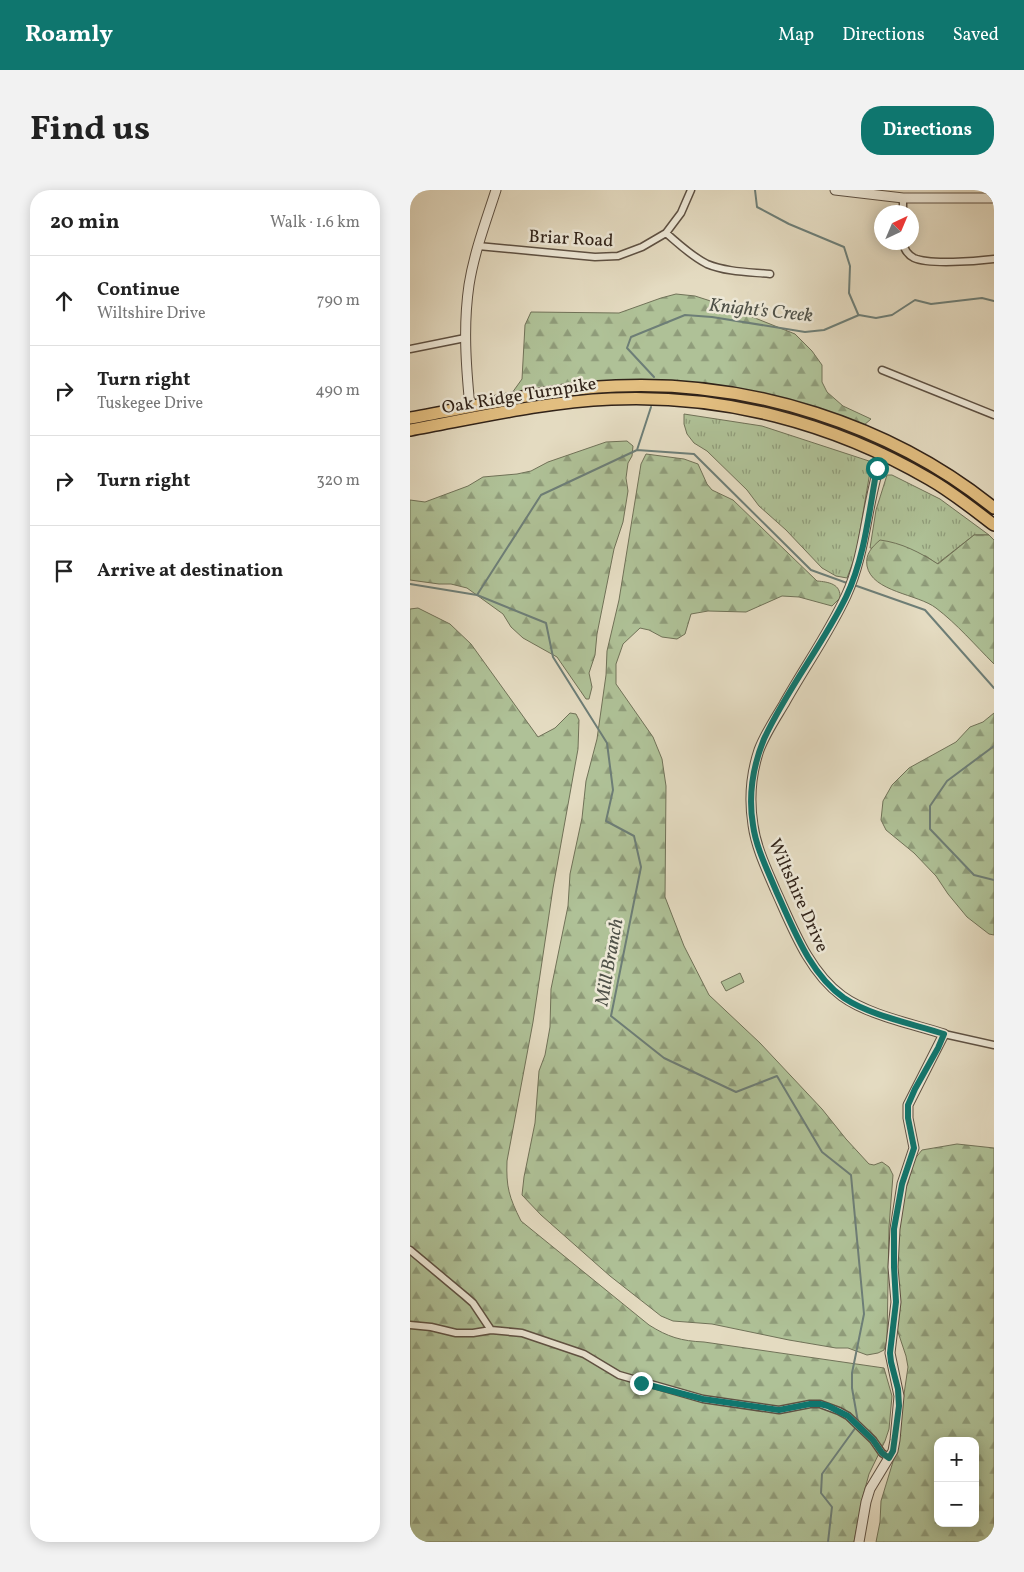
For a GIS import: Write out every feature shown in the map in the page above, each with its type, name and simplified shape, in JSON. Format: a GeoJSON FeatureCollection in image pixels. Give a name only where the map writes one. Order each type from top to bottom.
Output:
{"type":"FeatureCollection","features":[{"type":"Feature","properties":{"kind":"highway","name":"Oak Ridge Turnpike"},"geometry":{"type":"LineString","coordinates":[[410,430],[541,394],[576,389],[631,386],[701,389],[767,400],[843,423],[888,443],[942,472],[994,508]]}},
{"type":"Feature","properties":{"kind":"highway","name":"Oak Ridge Turnpike"},"geometry":{"type":"LineString","coordinates":[[410,418],[611,399],[674,399],[725,405],[763,412],[839,435],[882,454],[930,479],[994,524]]}},
{"type":"Feature","properties":{"kind":"highway"},"geometry":{"type":"LineString","coordinates":[[763,412],[767,400]]}},
{"type":"Feature","properties":{"kind":"highway"},"geometry":{"type":"LineString","coordinates":[[882,454],[888,443]]}},
{"type":"Feature","properties":{"kind":"street"},"geometry":{"type":"LineString","coordinates":[[470,413],[465,338],[469,284],[478,246],[496,190]]}},
{"type":"Feature","properties":{"kind":"street","name":"Briar Road"},"geometry":{"type":"LineString","coordinates":[[478,246],[595,257],[615,257],[633,252],[666,233],[681,213],[691,190]]}},
{"type":"Feature","properties":{"kind":"street"},"geometry":{"type":"LineString","coordinates":[[835,190],[903,198],[994,198]]}},
{"type":"Feature","properties":{"kind":"street"},"geometry":{"type":"LineString","coordinates":[[903,198],[903,205]]}},
{"type":"Feature","properties":{"kind":"street"},"geometry":{"type":"LineString","coordinates":[[666,233],[690,253],[710,265],[770,274]]}},
{"type":"Feature","properties":{"kind":"street"},"geometry":{"type":"LineString","coordinates":[[906,250],[912,257],[920,260],[994,259]]}},
{"type":"Feature","properties":{"kind":"street"},"geometry":{"type":"LineString","coordinates":[[410,349],[465,338]]}},
{"type":"Feature","properties":{"kind":"street"},"geometry":{"type":"LineString","coordinates":[[882,370],[994,415]]}},
{"type":"Feature","properties":{"kind":"street","name":"Wiltshire Drive"},"geometry":{"type":"LineString","coordinates":[[882,454],[877,468],[863,544],[848,592],[840,609],[768,730],[759,751],[751,792],[754,833],[769,874],[810,961],[828,983],[844,998],[862,1008],[944,1034],[994,1045]]}},
{"type":"Feature","properties":{"kind":"street"},"geometry":{"type":"LineString","coordinates":[[859,1542],[870,1490],[894,1446],[899,1406],[898,1389],[890,1353],[896,1302],[894,1229],[902,1184],[914,1148],[908,1118],[908,1105],[944,1034]]}},
{"type":"Feature","properties":{"kind":"street"},"geometry":{"type":"LineString","coordinates":[[410,1250],[465,1296],[479,1311],[491,1330]]}},
{"type":"Feature","properties":{"kind":"street"},"geometry":{"type":"LineString","coordinates":[[410,1325],[431,1327],[456,1333],[491,1330],[522,1333],[584,1354],[619,1375],[703,1399],[779,1410],[820,1404],[848,1416],[877,1444],[882,1453],[889,1458]]}},
{"type":"Feature","properties":{"kind":"green space"},"geometry":{"type":"Polygon","coordinates":[[[676,294],[695,296],[720,304],[795,334],[812,351],[822,365],[822,382],[827,392],[843,406],[871,419],[863,426],[832,414],[768,396],[736,389],[670,381],[591,382],[512,393],[522,379],[525,325],[531,312],[619,313],[676,294]]]}},
{"type":"Feature","properties":{"kind":"green space"},"geometry":{"type":"Polygon","coordinates":[[[684,414],[762,426],[869,461],[871,466],[856,554],[847,578],[836,576],[822,568],[786,530],[759,506],[747,490],[707,451],[694,443],[687,434],[684,414]]]}},
{"type":"Feature","properties":{"kind":"green space"},"geometry":{"type":"Polygon","coordinates":[[[627,441],[633,446],[626,478],[628,491],[623,522],[614,549],[597,634],[595,655],[589,673],[592,687],[589,699],[586,699],[557,657],[523,638],[511,627],[503,614],[467,588],[451,584],[410,580],[410,500],[425,502],[468,486],[483,477],[531,471],[548,462],[606,442],[627,441]]]}},
{"type":"Feature","properties":{"kind":"green space"},"geometry":{"type":"Polygon","coordinates":[[[646,454],[684,459],[698,464],[707,484],[712,490],[733,500],[817,581],[833,585],[840,593],[840,598],[832,606],[799,597],[782,596],[746,612],[708,611],[691,614],[685,634],[677,639],[662,637],[649,630],[640,628],[623,644],[616,664],[616,684],[653,737],[662,759],[666,786],[665,897],[684,946],[709,995],[760,1043],[822,1109],[869,1164],[874,1165],[882,1162],[889,1167],[893,1175],[889,1227],[887,1340],[884,1350],[878,1353],[867,1355],[848,1348],[836,1348],[789,1340],[712,1324],[673,1321],[661,1316],[610,1276],[541,1215],[522,1195],[535,1123],[539,1071],[545,1055],[550,1027],[551,989],[568,906],[570,874],[582,818],[586,781],[597,739],[606,675],[607,651],[619,600],[641,464],[646,454]]]}},
{"type":"Feature","properties":{"kind":"green space"},"geometry":{"type":"Polygon","coordinates":[[[887,475],[892,475],[940,499],[989,535],[974,535],[937,564],[926,556],[870,548],[876,510],[887,475]]]}},
{"type":"Feature","properties":{"kind":"green space"},"geometry":{"type":"Polygon","coordinates":[[[974,535],[989,535],[994,540],[994,664],[944,614],[928,603],[897,592],[877,582],[867,566],[868,554],[880,540],[896,543],[938,564],[974,535]]]}},
{"type":"Feature","properties":{"kind":"green space"},"geometry":{"type":"Polygon","coordinates":[[[418,608],[450,624],[471,644],[538,737],[555,728],[570,713],[576,714],[579,720],[578,749],[553,888],[533,1022],[507,1161],[508,1185],[517,1213],[521,1221],[649,1325],[662,1333],[688,1341],[884,1368],[892,1396],[889,1429],[869,1474],[854,1542],[410,1542],[410,609],[418,608]]]}},
{"type":"Feature","properties":{"kind":"green space"},"geometry":{"type":"Polygon","coordinates":[[[994,713],[994,935],[989,934],[967,917],[936,876],[914,853],[886,830],[881,820],[883,801],[892,785],[909,768],[956,742],[970,727],[983,722],[994,713]]]}},
{"type":"Feature","properties":{"kind":"green space"},"geometry":{"type":"Polygon","coordinates":[[[740,973],[744,982],[726,991],[721,982],[740,973]]]}},
{"type":"Feature","properties":{"kind":"green space"},"geometry":{"type":"Polygon","coordinates":[[[957,1144],[994,1148],[994,1542],[876,1542],[880,1522],[881,1501],[895,1455],[908,1367],[896,1326],[898,1231],[903,1194],[908,1183],[913,1161],[922,1150],[957,1144]]]}},
{"type":"Feature","properties":{"kind":"waterway"},"geometry":{"type":"LineString","coordinates":[[755,190],[757,207],[789,224],[844,247],[850,266],[849,293],[858,314]]}},
{"type":"Feature","properties":{"kind":"waterway","name":"Knight's Creek"},"geometry":{"type":"LineString","coordinates":[[654,377],[627,348],[631,337],[685,315],[712,317],[805,332],[824,330],[859,315],[876,318],[892,315],[915,300],[931,304],[982,298],[994,301]]}},
{"type":"Feature","properties":{"kind":"waterway","name":"Knight's Creek"},"geometry":{"type":"LineString","coordinates":[[637,450],[651,407]]}},
{"type":"Feature","properties":{"kind":"waterway"},"geometry":{"type":"LineString","coordinates":[[477,595],[541,495],[637,450],[694,454],[811,570],[847,583]]}},
{"type":"Feature","properties":{"kind":"waterway","name":"Mill Branch"},"geometry":{"type":"LineString","coordinates":[[410,584],[477,595],[546,623],[553,657],[607,743],[613,790],[606,821],[634,836],[641,867],[611,1016],[664,1058],[736,1092],[777,1076],[822,1152],[851,1175],[864,1314],[852,1373],[852,1388],[858,1422]]}},
{"type":"Feature","properties":{"kind":"waterway"},"geometry":{"type":"LineString","coordinates":[[854,585],[925,610],[994,688]]}},
{"type":"Feature","properties":{"kind":"waterway"},"geometry":{"type":"LineString","coordinates":[[994,746],[947,781],[930,806],[930,829],[974,875],[994,880]]}},
{"type":"Feature","properties":{"kind":"waterway","name":"Mill Branch"},"geometry":{"type":"LineString","coordinates":[[828,1542],[832,1507],[821,1493],[822,1474],[856,1427]]}},
{"type":"Feature","properties":{"kind":"route"},"geometry":{"type":"LineString","coordinates":[[641,1383],[703,1399],[779,1410],[810,1404],[828,1406],[848,1416],[877,1444],[882,1453],[889,1458],[893,1451],[899,1406],[898,1389],[890,1353],[896,1302],[894,1229],[902,1184],[914,1148],[908,1118],[908,1105],[944,1034],[862,1008],[844,998],[822,977],[810,961],[796,934],[769,874],[754,833],[751,807],[755,765],[768,730],[840,609],[853,579],[863,544],[877,468]]}}]}
